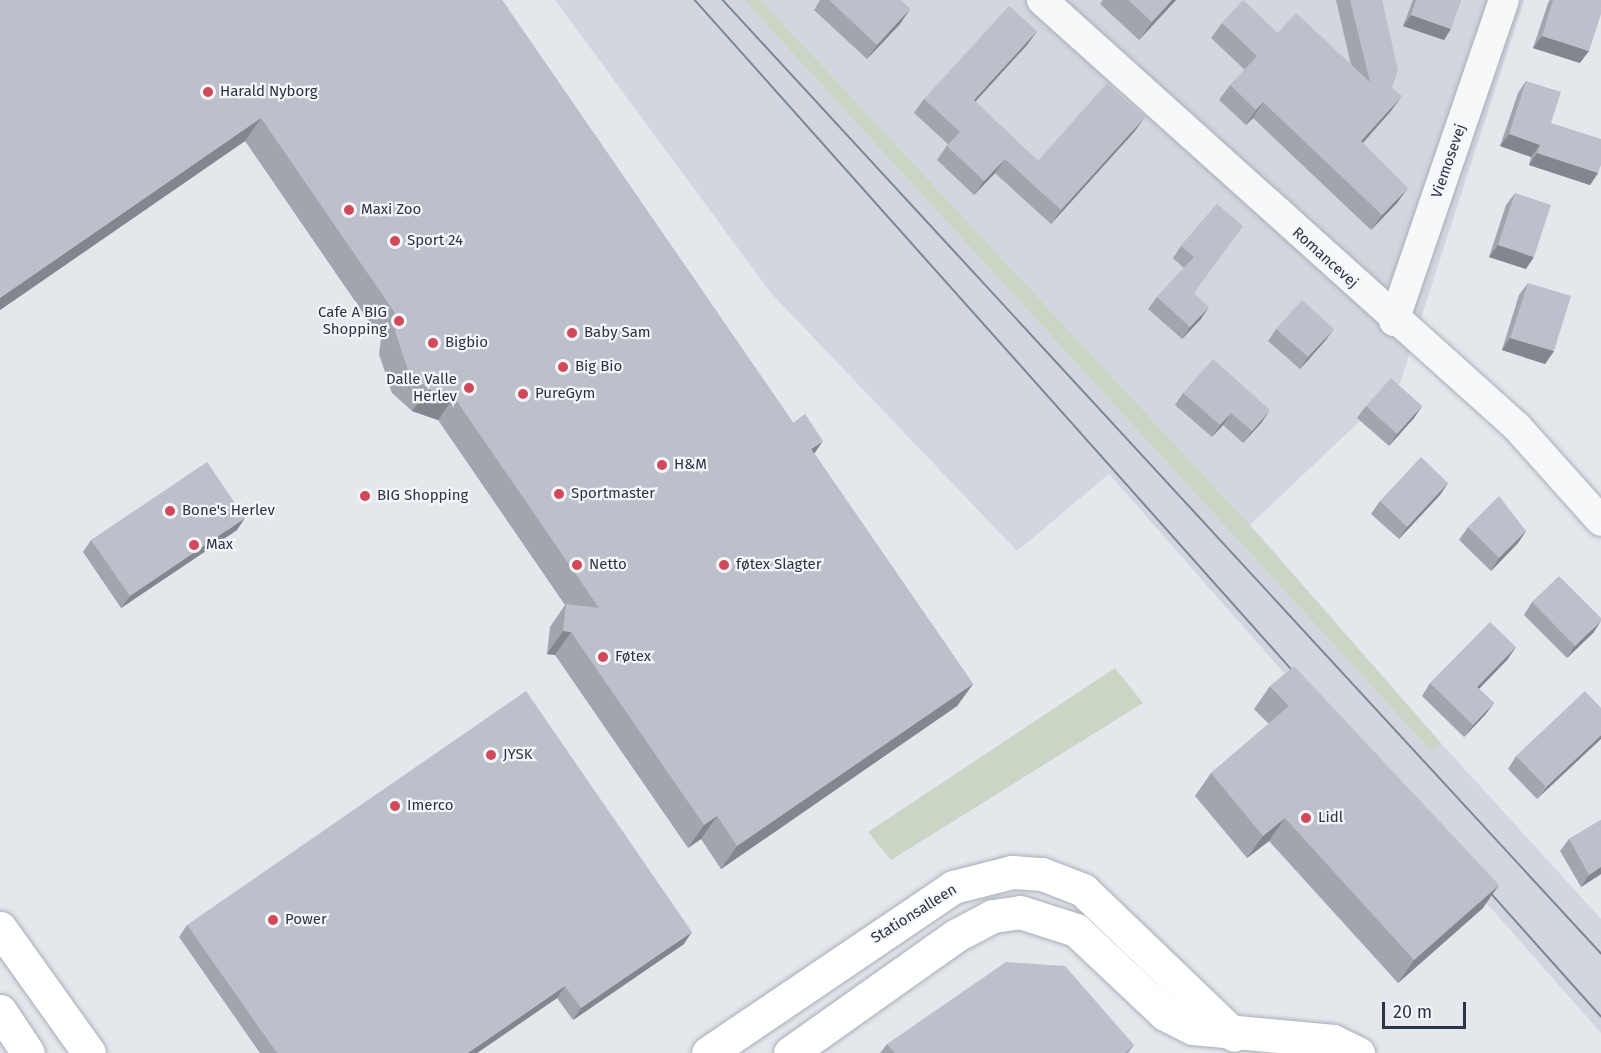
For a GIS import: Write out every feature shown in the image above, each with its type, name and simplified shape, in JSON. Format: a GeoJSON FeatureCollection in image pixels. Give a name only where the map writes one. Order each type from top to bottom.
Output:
{"type":"FeatureCollection","features":[{"type":"Feature","properties":{"kind":"street","name":"Romancevej"},"geometry":{"type":"LineString","coordinates":[[1042,0],[1394,321],[1517,427],[1601,521]]}},
{"type":"Feature","properties":{"kind":"street","name":"Viemosevej"},"geometry":{"type":"LineString","coordinates":[[1394,321],[1504,0]]}},
{"type":"Feature","properties":{"kind":"street","name":"Stationsalleen"},"geometry":{"type":"LineString","coordinates":[[708,1053],[953,887],[1012,872],[1042,874],[1083,890],[1234,1035]]}},
{"type":"Feature","properties":{"kind":"street"},"geometry":{"type":"LineString","coordinates":[[790,1053],[955,936],[993,916],[1020,912],[1049,917],[1076,930],[1165,1014],[1193,1028],[1234,1035],[1333,1041],[1358,1053]]}},
{"type":"Feature","properties":{"kind":"street"},"geometry":{"type":"LineString","coordinates":[[0,928],[89,1053]]}},
{"type":"Feature","properties":{"kind":"street"},"geometry":{"type":"LineString","coordinates":[[0,1011],[28,1053]]}},
{"type":"Feature","properties":{"kind":"shaded area"},"geometry":{"type":"Polygon","coordinates":[[[555,0],[744,0],[1432,752],[1441,743],[1601,919],[1601,1033],[1109,474],[1017,551],[771,293],[555,0]]]}},
{"type":"Feature","properties":{"kind":"shaded area"},"geometry":{"type":"Polygon","coordinates":[[[761,0],[1524,0],[1400,383],[1250,525],[761,0]]]}},
{"type":"Feature","properties":{"kind":"green space"},"geometry":{"type":"Polygon","coordinates":[[[744,0],[761,0],[1250,525],[1441,743],[1432,752],[744,0]]]}},
{"type":"Feature","properties":{"kind":"green space"},"geometry":{"type":"Polygon","coordinates":[[[1115,668],[1143,703],[891,860],[868,832],[1115,668]]]}},
{"type":"Feature","properties":{"kind":"building"},"geometry":{"type":"Polygon","coordinates":[[[0,0],[502,0],[793,423],[805,414],[823,441],[811,449],[973,684],[737,846],[717,816],[704,825],[571,632],[563,631],[566,604],[599,608],[454,397],[428,389],[408,370],[395,331],[397,316],[261,118],[0,298],[0,0]]]}},
{"type":"Feature","properties":{"kind":"building"},"geometry":{"type":"Polygon","coordinates":[[[829,0],[900,0],[910,9],[877,45],[829,0]]]}},
{"type":"Feature","properties":{"kind":"building"},"geometry":{"type":"Polygon","coordinates":[[[1128,0],[1172,0],[1152,22],[1128,0]]]}},
{"type":"Feature","properties":{"kind":"building"},"geometry":{"type":"Polygon","coordinates":[[[1243,0],[1278,33],[1296,13],[1370,82],[1350,0],[1382,0],[1398,70],[1392,88],[1402,96],[1361,141],[1408,188],[1382,215],[1263,102],[1256,110],[1230,85],[1257,56],[1222,23],[1243,0]]]}},
{"type":"Feature","properties":{"kind":"building"},"geometry":{"type":"Polygon","coordinates":[[[1416,0],[1461,0],[1451,29],[1411,15],[1416,0]]]}},
{"type":"Feature","properties":{"kind":"building"},"geometry":{"type":"Polygon","coordinates":[[[1553,0],[1601,0],[1601,14],[1589,51],[1542,36],[1553,0]]]}},
{"type":"Feature","properties":{"kind":"building"},"geometry":{"type":"Polygon","coordinates":[[[1009,6],[1037,31],[974,100],[1038,161],[1107,83],[1145,117],[1061,210],[1005,159],[984,181],[947,146],[960,132],[924,99],[1009,6]]]}},
{"type":"Feature","properties":{"kind":"building"},"geometry":{"type":"Polygon","coordinates":[[[1526,81],[1561,92],[1551,123],[1601,139],[1601,165],[1598,173],[1537,153],[1540,145],[1509,134],[1526,81]]]}},
{"type":"Feature","properties":{"kind":"building"},"geometry":{"type":"Polygon","coordinates":[[[1515,193],[1551,205],[1534,257],[1498,245],[1515,193]]]}},
{"type":"Feature","properties":{"kind":"building"},"geometry":{"type":"Polygon","coordinates":[[[1217,204],[1243,226],[1194,293],[1209,307],[1190,327],[1157,297],[1194,257],[1181,246],[1217,204]]]}},
{"type":"Feature","properties":{"kind":"building"},"geometry":{"type":"Polygon","coordinates":[[[1528,283],[1571,296],[1554,351],[1510,338],[1528,283]]]}},
{"type":"Feature","properties":{"kind":"building"},"geometry":{"type":"Polygon","coordinates":[[[1302,300],[1334,329],[1308,357],[1276,329],[1302,300]]]}},
{"type":"Feature","properties":{"kind":"building"},"geometry":{"type":"Polygon","coordinates":[[[1213,359],[1270,410],[1252,431],[1231,413],[1220,425],[1183,393],[1213,359]]]}},
{"type":"Feature","properties":{"kind":"building"},"geometry":{"type":"Polygon","coordinates":[[[1391,378],[1422,406],[1397,434],[1366,406],[1391,378]]]}},
{"type":"Feature","properties":{"kind":"building"},"geometry":{"type":"Polygon","coordinates":[[[1421,457],[1448,483],[1407,527],[1380,501],[1421,457]]]}},
{"type":"Feature","properties":{"kind":"building"},"geometry":{"type":"Polygon","coordinates":[[[207,462],[245,518],[130,596],[91,540],[207,462]]]}},
{"type":"Feature","properties":{"kind":"building"},"geometry":{"type":"Polygon","coordinates":[[[1499,496],[1526,531],[1499,558],[1468,527],[1499,496]]]}},
{"type":"Feature","properties":{"kind":"building"},"geometry":{"type":"Polygon","coordinates":[[[1559,576],[1601,618],[1601,621],[1575,646],[1532,602],[1559,576]]]}},
{"type":"Feature","properties":{"kind":"building"},"geometry":{"type":"Polygon","coordinates":[[[1490,622],[1516,647],[1477,687],[1494,703],[1473,725],[1430,683],[1490,622]]]}},
{"type":"Feature","properties":{"kind":"building","name":"Lidl"},"geometry":{"type":"Polygon","coordinates":[[[1294,666],[1499,885],[1414,960],[1285,818],[1263,836],[1211,773],[1289,706],[1270,686],[1294,666]]]}},
{"type":"Feature","properties":{"kind":"building"},"geometry":{"type":"Polygon","coordinates":[[[526,691],[692,932],[581,1008],[565,986],[468,1053],[277,1053],[187,925],[526,691]]]}},
{"type":"Feature","properties":{"kind":"building"},"geometry":{"type":"Polygon","coordinates":[[[1585,691],[1601,708],[1601,735],[1546,787],[1516,756],[1585,691]]]}},
{"type":"Feature","properties":{"kind":"building"},"geometry":{"type":"Polygon","coordinates":[[[1601,820],[1601,867],[1589,875],[1569,839],[1601,820]]]}},
{"type":"Feature","properties":{"kind":"building"},"geometry":{"type":"Polygon","coordinates":[[[1006,962],[1065,966],[1134,1045],[1125,1053],[895,1053],[887,1044],[1006,962]]]}},
{"type":"Feature","properties":{"kind":"tram line"},"geometry":{"type":"LineString","coordinates":[[695,0],[1302,681]]}},
{"type":"Feature","properties":{"kind":"tram line"},"geometry":{"type":"LineString","coordinates":[[723,0],[1601,953]]}},
{"type":"Feature","properties":{"kind":"tram line"},"geometry":{"type":"LineString","coordinates":[[1481,882],[1601,1016]]}},
{"type":"Feature","properties":{"kind":"place","name":"Harald Nyborg"},"geometry":{"type":"Point","coordinates":[208,92]}},
{"type":"Feature","properties":{"kind":"place","name":"Maxi Zoo"},"geometry":{"type":"Point","coordinates":[349,210]}},
{"type":"Feature","properties":{"kind":"place","name":"Sport 24"},"geometry":{"type":"Point","coordinates":[395,241]}},
{"type":"Feature","properties":{"kind":"place","name":"Cafe A BIG Shopping"},"geometry":{"type":"Point","coordinates":[399,321]}},
{"type":"Feature","properties":{"kind":"place","name":"Baby Sam"},"geometry":{"type":"Point","coordinates":[572,333]}},
{"type":"Feature","properties":{"kind":"place","name":"Bigbio"},"geometry":{"type":"Point","coordinates":[433,343]}},
{"type":"Feature","properties":{"kind":"place","name":"Big Bio"},"geometry":{"type":"Point","coordinates":[563,367]}},
{"type":"Feature","properties":{"kind":"place","name":"Dalle Valle Herlev"},"geometry":{"type":"Point","coordinates":[469,388]}},
{"type":"Feature","properties":{"kind":"place","name":"PureGym"},"geometry":{"type":"Point","coordinates":[523,394]}},
{"type":"Feature","properties":{"kind":"place","name":"H&M"},"geometry":{"type":"Point","coordinates":[662,465]}},
{"type":"Feature","properties":{"kind":"place","name":"Sportmaster"},"geometry":{"type":"Point","coordinates":[559,494]}},
{"type":"Feature","properties":{"kind":"place","name":"BIG Shopping"},"geometry":{"type":"Point","coordinates":[365,496]}},
{"type":"Feature","properties":{"kind":"place","name":"Bone's Herlev"},"geometry":{"type":"Point","coordinates":[170,511]}},
{"type":"Feature","properties":{"kind":"place","name":"Max"},"geometry":{"type":"Point","coordinates":[194,545]}},
{"type":"Feature","properties":{"kind":"place","name":"Netto"},"geometry":{"type":"Point","coordinates":[577,565]}},
{"type":"Feature","properties":{"kind":"place","name":"føtex Slagter"},"geometry":{"type":"Point","coordinates":[724,565]}},
{"type":"Feature","properties":{"kind":"place","name":"Føtex"},"geometry":{"type":"Point","coordinates":[603,657]}},
{"type":"Feature","properties":{"kind":"place","name":"JYSK"},"geometry":{"type":"Point","coordinates":[491,755]}},
{"type":"Feature","properties":{"kind":"place","name":"Imerco"},"geometry":{"type":"Point","coordinates":[395,806]}},
{"type":"Feature","properties":{"kind":"place","name":"Lidl"},"geometry":{"type":"Point","coordinates":[1306,818]}},
{"type":"Feature","properties":{"kind":"place","name":"Power"},"geometry":{"type":"Point","coordinates":[273,920]}}]}
